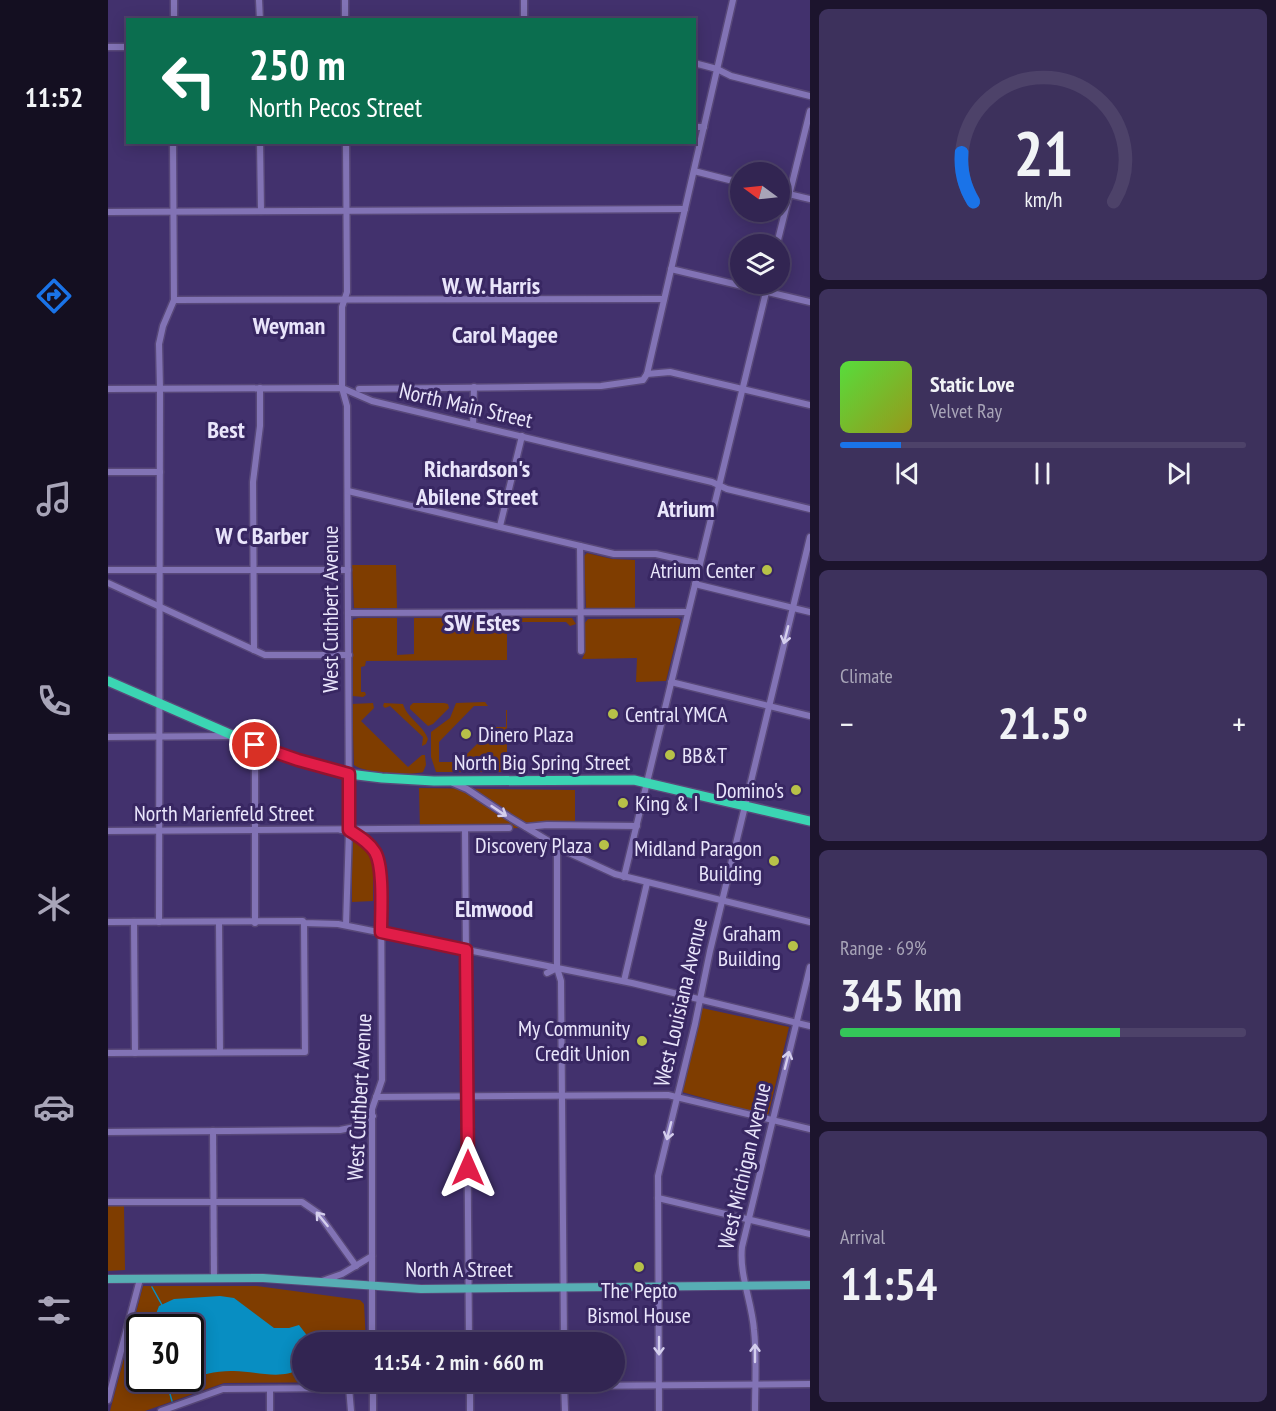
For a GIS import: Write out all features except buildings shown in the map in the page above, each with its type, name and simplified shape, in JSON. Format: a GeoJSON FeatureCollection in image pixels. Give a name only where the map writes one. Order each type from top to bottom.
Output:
{"type":"FeatureCollection","features":[{"type":"Feature","properties":{"kind":"highway","name":"North Big Spring Street"},"geometry":{"type":"LineString","coordinates":[[108,681],[255,745],[349,774],[392,779],[449,781],[634,780],[810,821]]}},
{"type":"Feature","properties":{"kind":"main road","name":"North A Street"},"geometry":{"type":"LineString","coordinates":[[108,1279],[263,1278],[372,1287],[469,1288],[810,1285]]}},
{"type":"Feature","properties":{"kind":"street"},"geometry":{"type":"LineString","coordinates":[[174,0],[174,18]]}},
{"type":"Feature","properties":{"kind":"street"},"geometry":{"type":"LineString","coordinates":[[260,0],[260,18]]}},
{"type":"Feature","properties":{"kind":"street"},"geometry":{"type":"LineString","coordinates":[[345,0],[345,18]]}},
{"type":"Feature","properties":{"kind":"street"},"geometry":{"type":"LineString","coordinates":[[524,0],[524,18]]}},
{"type":"Feature","properties":{"kind":"street"},"geometry":{"type":"LineString","coordinates":[[359,389],[602,386],[643,380],[647,374],[733,0]]}},
{"type":"Feature","properties":{"kind":"street"},"geometry":{"type":"LineString","coordinates":[[108,47],[126,47]]}},
{"type":"Feature","properties":{"kind":"street"},"geometry":{"type":"LineString","coordinates":[[696,64],[717,69],[730,76],[810,96]]}},
{"type":"Feature","properties":{"kind":"street"},"geometry":{"type":"LineString","coordinates":[[790,190],[810,111]]}},
{"type":"Feature","properties":{"kind":"street"},"geometry":{"type":"LineString","coordinates":[[696,128],[704,128]]}},
{"type":"Feature","properties":{"kind":"street"},"geometry":{"type":"LineString","coordinates":[[159,922],[159,345],[163,326],[174,300],[173,144]]}},
{"type":"Feature","properties":{"kind":"street"},"geometry":{"type":"LineString","coordinates":[[260,144],[261,211]]}},
{"type":"Feature","properties":{"kind":"street","name":"West Cuthbert Avenue"},"geometry":{"type":"LineString","coordinates":[[346,144],[347,292],[342,307],[342,388],[347,406],[348,491],[349,830],[346,925]]}},
{"type":"Feature","properties":{"kind":"street"},"geometry":{"type":"LineString","coordinates":[[694,171],[730,180]]}},
{"type":"Feature","properties":{"kind":"street"},"geometry":{"type":"LineString","coordinates":[[790,194],[810,199]]}},
{"type":"Feature","properties":{"kind":"street"},"geometry":{"type":"LineString","coordinates":[[108,212],[685,208]]}},
{"type":"Feature","properties":{"kind":"street"},"geometry":{"type":"LineString","coordinates":[[671,269],[730,283]]}},
{"type":"Feature","properties":{"kind":"street"},"geometry":{"type":"LineString","coordinates":[[624,877],[765,294]]}},
{"type":"Feature","properties":{"kind":"street"},"geometry":{"type":"LineString","coordinates":[[774,294],[810,302]]}},
{"type":"Feature","properties":{"kind":"street"},"geometry":{"type":"LineString","coordinates":[[174,300],[664,299]]}},
{"type":"Feature","properties":{"kind":"street"},"geometry":{"type":"LineString","coordinates":[[647,374],[670,372],[810,405]]}},
{"type":"Feature","properties":{"kind":"street"},"geometry":{"type":"LineString","coordinates":[[473,425],[474,387]]}},
{"type":"Feature","properties":{"kind":"street"},"geometry":{"type":"LineString","coordinates":[[254,650],[254,482],[260,426],[260,388]]}},
{"type":"Feature","properties":{"kind":"street","name":"North Main Street"},"geometry":{"type":"LineString","coordinates":[[108,389],[342,388],[372,401],[810,508]]}},
{"type":"Feature","properties":{"kind":"street"},"geometry":{"type":"LineString","coordinates":[[500,526],[522,436]]}},
{"type":"Feature","properties":{"kind":"street"},"geometry":{"type":"LineString","coordinates":[[108,472],[160,472]]}},
{"type":"Feature","properties":{"kind":"street"},"geometry":{"type":"LineString","coordinates":[[348,491],[614,554],[656,554],[700,564]]}},
{"type":"Feature","properties":{"kind":"street","name":"West Louisiana Avenue"},"geometry":{"type":"LineString","coordinates":[[659,1411],[658,1176],[810,537]]}},
{"type":"Feature","properties":{"kind":"street"},"geometry":{"type":"LineString","coordinates":[[580,546],[581,651]]}},
{"type":"Feature","properties":{"kind":"street"},"geometry":{"type":"LineString","coordinates":[[108,570],[348,570]]}},
{"type":"Feature","properties":{"kind":"street"},"geometry":{"type":"LineString","coordinates":[[108,584],[265,655],[349,655]]}},
{"type":"Feature","properties":{"kind":"street"},"geometry":{"type":"LineString","coordinates":[[695,584],[810,612]]}},
{"type":"Feature","properties":{"kind":"street"},"geometry":{"type":"LineString","coordinates":[[348,613],[688,612]]}},
{"type":"Feature","properties":{"kind":"street"},"geometry":{"type":"LineString","coordinates":[[671,682],[810,716]]}},
{"type":"Feature","properties":{"kind":"street"},"geometry":{"type":"LineString","coordinates":[[108,737],[234,736]]}},
{"type":"Feature","properties":{"kind":"street"},"geometry":{"type":"LineString","coordinates":[[255,745],[255,922]]}},
{"type":"Feature","properties":{"kind":"street"},"geometry":{"type":"LineString","coordinates":[[449,781],[467,789],[557,846],[624,877],[810,922]]}},
{"type":"Feature","properties":{"kind":"street"},"geometry":{"type":"LineString","coordinates":[[526,828],[547,825],[637,826]]}},
{"type":"Feature","properties":{"kind":"street","name":"North Marienfeld Street"},"geometry":{"type":"LineString","coordinates":[[108,831],[509,828]]}},
{"type":"Feature","properties":{"kind":"street","name":"West Cuthbert Avenue"},"geometry":{"type":"LineString","coordinates":[[349,830],[366,841],[376,853],[381,879],[382,1080],[373,1104],[372,1332]]}},
{"type":"Feature","properties":{"kind":"street"},"geometry":{"type":"LineString","coordinates":[[465,830],[469,1332]]}},
{"type":"Feature","properties":{"kind":"street"},"geometry":{"type":"LineString","coordinates":[[557,846],[557,968],[561,981],[564,1332]]}},
{"type":"Feature","properties":{"kind":"street"},"geometry":{"type":"LineString","coordinates":[[624,981],[647,883]]}},
{"type":"Feature","properties":{"kind":"street"},"geometry":{"type":"LineString","coordinates":[[108,922],[303,921],[304,923],[346,925],[624,981],[810,1026]]}},
{"type":"Feature","properties":{"kind":"street"},"geometry":{"type":"LineString","coordinates":[[134,922],[135,1053]]}},
{"type":"Feature","properties":{"kind":"street"},"geometry":{"type":"LineString","coordinates":[[219,923],[220,1052]]}},
{"type":"Feature","properties":{"kind":"street"},"geometry":{"type":"LineString","coordinates":[[108,1053],[305,1052],[304,923]]}},
{"type":"Feature","properties":{"kind":"street","name":"West Michigan Avenue"},"geometry":{"type":"LineString","coordinates":[[755,1411],[754,1331],[741,1260],[810,967]]}},
{"type":"Feature","properties":{"kind":"street"},"geometry":{"type":"LineString","coordinates":[[547,973],[557,968]]}},
{"type":"Feature","properties":{"kind":"street"},"geometry":{"type":"LineString","coordinates":[[376,1097],[668,1095],[810,1129]]}},
{"type":"Feature","properties":{"kind":"street"},"geometry":{"type":"LineString","coordinates":[[108,1132],[340,1130],[355,1127],[373,1116]]}},
{"type":"Feature","properties":{"kind":"street"},"geometry":{"type":"LineString","coordinates":[[213,1131],[214,1278]]}},
{"type":"Feature","properties":{"kind":"street"},"geometry":{"type":"LineString","coordinates":[[658,1198],[810,1234]]}},
{"type":"Feature","properties":{"kind":"street"},"geometry":{"type":"LineString","coordinates":[[108,1202],[302,1202],[318,1213],[356,1266]]}},
{"type":"Feature","properties":{"kind":"street"},"geometry":{"type":"LineString","coordinates":[[320,1282],[342,1274],[372,1256]]}},
{"type":"Feature","properties":{"kind":"street"},"geometry":{"type":"LineString","coordinates":[[108,1400],[140,1279]]}},
{"type":"Feature","properties":{"kind":"street"},"geometry":{"type":"LineString","coordinates":[[625,1385],[810,1384]]}},
{"type":"Feature","properties":{"kind":"street"},"geometry":{"type":"LineString","coordinates":[[161,1411],[223,1389],[292,1389]]}},
{"type":"Feature","properties":{"kind":"street"},"geometry":{"type":"LineString","coordinates":[[270,1389],[270,1411]]}},
{"type":"Feature","properties":{"kind":"street"},"geometry":{"type":"LineString","coordinates":[[349,1392],[351,1411]]}},
{"type":"Feature","properties":{"kind":"street"},"geometry":{"type":"LineString","coordinates":[[373,1392],[373,1411]]}},
{"type":"Feature","properties":{"kind":"street"},"geometry":{"type":"LineString","coordinates":[[470,1392],[470,1411]]}},
{"type":"Feature","properties":{"kind":"street"},"geometry":{"type":"LineString","coordinates":[[564,1392],[565,1411]]}},
{"type":"Feature","properties":{"kind":"street"},"geometry":{"type":"LineString","coordinates":[[184,1403],[185,1411]]}},
{"type":"Feature","properties":{"kind":"shaded area"},"geometry":{"type":"Polygon","coordinates":[[[587,553],[612,559],[635,560],[635,608],[586,608],[584,556],[587,553]]]}},
{"type":"Feature","properties":{"kind":"shaded area"},"geometry":{"type":"Polygon","coordinates":[[[352,565],[396,565],[397,608],[354,608],[352,565]]]}},
{"type":"Feature","properties":{"kind":"shaded area"},"geometry":{"type":"Polygon","coordinates":[[[397,618],[397,655],[414,654],[414,618],[572,618],[576,624],[570,626],[566,622],[512,622],[515,628],[507,630],[507,660],[366,661],[365,666],[361,667],[361,692],[365,692],[366,695],[353,696],[353,620],[397,618]]]}},
{"type":"Feature","properties":{"kind":"shaded area"},"geometry":{"type":"Polygon","coordinates":[[[678,618],[681,620],[666,681],[636,682],[637,658],[582,659],[584,624],[588,619],[678,618]]]}},
{"type":"Feature","properties":{"kind":"shaded area"},"geometry":{"type":"Polygon","coordinates":[[[485,702],[488,706],[474,706],[439,742],[439,762],[459,762],[494,727],[506,727],[507,710],[507,756],[513,758],[511,772],[436,772],[431,757],[431,732],[450,718],[456,703],[485,702]]]}},
{"type":"Feature","properties":{"kind":"shaded area"},"geometry":{"type":"Polygon","coordinates":[[[373,703],[374,708],[361,721],[408,767],[425,755],[426,765],[423,772],[387,773],[354,765],[352,704],[373,703]]]}},
{"type":"Feature","properties":{"kind":"shaded area"},"geometry":{"type":"Polygon","coordinates":[[[384,703],[403,704],[426,734],[428,739],[426,744],[422,746],[423,737],[390,706],[385,708],[384,703]]]}},
{"type":"Feature","properties":{"kind":"shaded area"},"geometry":{"type":"Polygon","coordinates":[[[413,703],[444,703],[448,704],[449,708],[428,726],[410,709],[413,703]]]}},
{"type":"Feature","properties":{"kind":"shaded area"},"geometry":{"type":"Polygon","coordinates":[[[419,788],[575,790],[575,827],[420,830],[419,788]]]}},
{"type":"Feature","properties":{"kind":"shaded area"},"geometry":{"type":"Polygon","coordinates":[[[352,838],[357,838],[368,853],[373,866],[373,901],[352,902],[352,838]]]}},
{"type":"Feature","properties":{"kind":"shaded area"},"geometry":{"type":"Polygon","coordinates":[[[702,1008],[789,1027],[768,1116],[682,1092],[702,1008]]]}},
{"type":"Feature","properties":{"kind":"shaded area"},"geometry":{"type":"Polygon","coordinates":[[[108,1206],[124,1206],[125,1270],[108,1271],[108,1206]]]}},
{"type":"Feature","properties":{"kind":"shaded area"},"geometry":{"type":"Polygon","coordinates":[[[143,1286],[257,1286],[360,1300],[364,1304],[365,1332],[292,1332],[292,1383],[224,1383],[204,1390],[204,1314],[136,1314],[143,1286]]]}},
{"type":"Feature","properties":{"kind":"shaded area"},"geometry":{"type":"Polygon","coordinates":[[[126,1350],[126,1392],[199,1392],[145,1411],[110,1411],[126,1350]]]}},
{"type":"Feature","properties":{"kind":"water"},"geometry":{"type":"Polygon","coordinates":[[[220,1296],[234,1298],[274,1328],[299,1325],[304,1332],[292,1332],[292,1372],[275,1375],[239,1371],[204,1375],[204,1314],[156,1314],[159,1306],[174,1299],[220,1296]]]}},
{"type":"Feature","properties":{"kind":"waterway"},"geometry":{"type":"LineString","coordinates":[[152,1287],[162,1305]]}},
{"type":"Feature","properties":{"kind":"waterway"},"geometry":{"type":"LineString","coordinates":[[169,1392],[172,1401]]}},
{"type":"Feature","properties":{"kind":"place","name":"Atrium Center"},"geometry":{"type":"Point","coordinates":[767,570]}},
{"type":"Feature","properties":{"kind":"place","name":"Central YMCA"},"geometry":{"type":"Point","coordinates":[613,714]}},
{"type":"Feature","properties":{"kind":"place","name":"Dinero Plaza"},"geometry":{"type":"Point","coordinates":[466,734]}},
{"type":"Feature","properties":{"kind":"place","name":"BB&T"},"geometry":{"type":"Point","coordinates":[670,755]}},
{"type":"Feature","properties":{"kind":"place","name":"Domino's"},"geometry":{"type":"Point","coordinates":[796,790]}},
{"type":"Feature","properties":{"kind":"place","name":"King & I"},"geometry":{"type":"Point","coordinates":[623,803]}},
{"type":"Feature","properties":{"kind":"place","name":"Discovery Plaza"},"geometry":{"type":"Point","coordinates":[604,845]}},
{"type":"Feature","properties":{"kind":"place","name":"Midland Paragon Building"},"geometry":{"type":"Point","coordinates":[774,861]}},
{"type":"Feature","properties":{"kind":"place","name":"Graham Building"},"geometry":{"type":"Point","coordinates":[793,946]}},
{"type":"Feature","properties":{"kind":"place","name":"My Community Credit Union"},"geometry":{"type":"Point","coordinates":[642,1041]}},
{"type":"Feature","properties":{"kind":"place","name":"The Pepto Bismol House"},"geometry":{"type":"Point","coordinates":[639,1267]}},
{"type":"Feature","properties":{"kind":"district","name":"W. W. Harris"},"geometry":{"type":"Point","coordinates":[491,285]}},
{"type":"Feature","properties":{"kind":"district","name":"Weyman"},"geometry":{"type":"Point","coordinates":[289,325]}},
{"type":"Feature","properties":{"kind":"district","name":"Carol Magee"},"geometry":{"type":"Point","coordinates":[505,334]}},
{"type":"Feature","properties":{"kind":"district","name":"Best"},"geometry":{"type":"Point","coordinates":[226,429]}},
{"type":"Feature","properties":{"kind":"district","name":"Richardson's Abilene Street"},"geometry":{"type":"Point","coordinates":[477,482]}},
{"type":"Feature","properties":{"kind":"district","name":"Atrium"},"geometry":{"type":"Point","coordinates":[686,508]}},
{"type":"Feature","properties":{"kind":"district","name":"W C Barber"},"geometry":{"type":"Point","coordinates":[262,535]}},
{"type":"Feature","properties":{"kind":"district","name":"SW Estes"},"geometry":{"type":"Point","coordinates":[482,622]}},
{"type":"Feature","properties":{"kind":"district","name":"Elmwood"},"geometry":{"type":"Point","coordinates":[494,908]}},
{"type":"Feature","properties":{"kind":"route"},"geometry":{"type":"LineString","coordinates":[[255,745],[349,774],[349,830],[366,841],[376,853],[381,879],[381,932],[466,950],[468,1168]]}}]}
